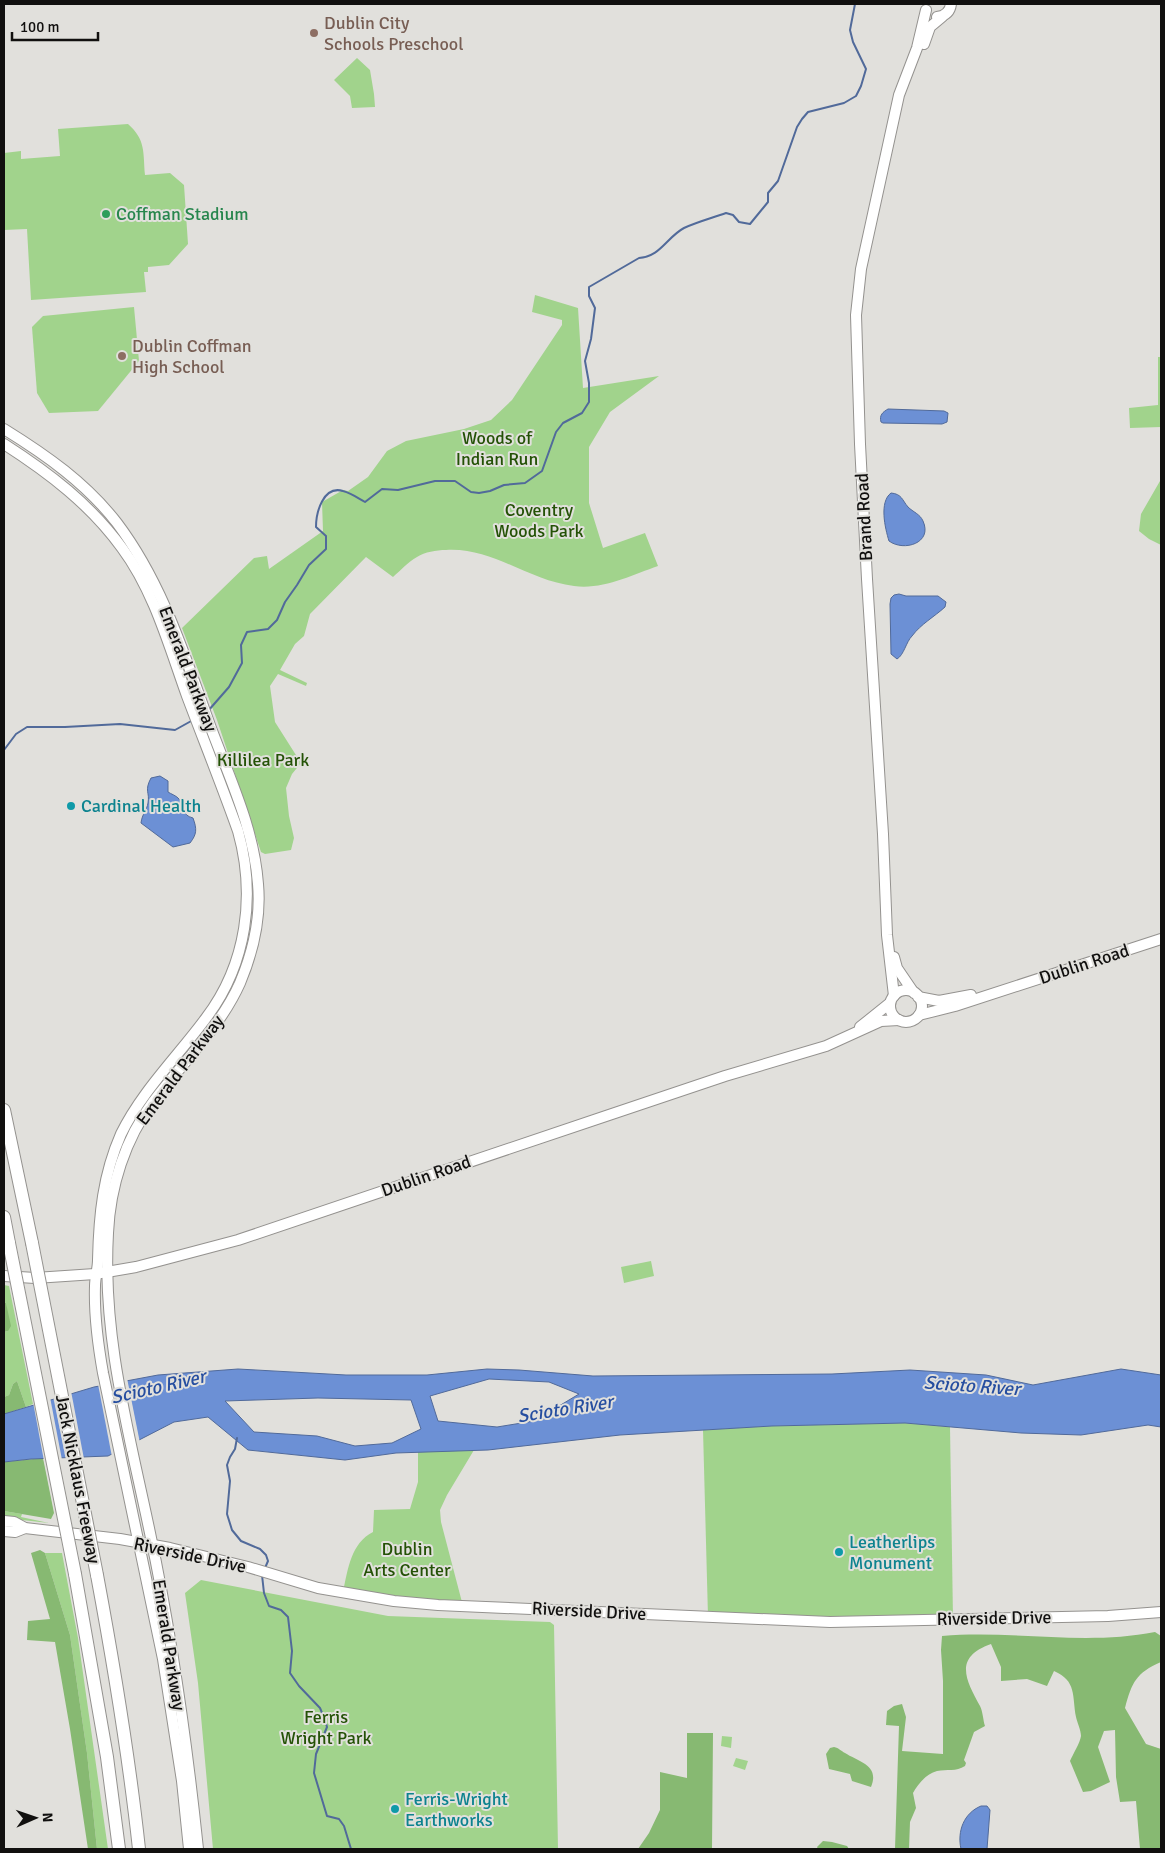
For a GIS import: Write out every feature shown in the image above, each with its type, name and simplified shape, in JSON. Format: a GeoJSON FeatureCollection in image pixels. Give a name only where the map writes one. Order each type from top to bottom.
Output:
{"type":"FeatureCollection","features":[{"type":"Feature","properties":{"kind":"highway","name":"Jack Nicklaus Freeway"},"geometry":{"type":"LineString","coordinates":[[4,1110],[32,1243],[114,1664],[128,1754],[139,1849]]}},
{"type":"Feature","properties":{"kind":"highway","name":"Jack Nicklaus Freeway"},"geometry":{"type":"LineString","coordinates":[[4,1217],[75,1574],[107,1757],[119,1849]]}},
{"type":"Feature","properties":{"kind":"main road","name":"Brand Road"},"geometry":{"type":"LineString","coordinates":[[898,104],[915,70],[930,27],[948,12],[951,4]]}},
{"type":"Feature","properties":{"kind":"main road","name":"Brand Road"},"geometry":{"type":"LineString","coordinates":[[892,999],[865,550],[856,316],[861,269],[898,104],[905,77],[917,48],[924,6]]}},
{"type":"Feature","properties":{"kind":"main road"},"geometry":{"type":"LineString","coordinates":[[924,6],[931,16],[942,17]]}},
{"type":"Feature","properties":{"kind":"main road","name":"Emerald Parkway"},"geometry":{"type":"LineString","coordinates":[[4,429],[49,457],[74,478],[114,520],[134,547],[169,615],[249,829],[254,849],[259,890],[257,923],[247,963],[239,984],[217,1022],[151,1104],[139,1123],[125,1154],[113,1190],[108,1233],[108,1308],[114,1362],[153,1545],[189,1771],[198,1849]]}},
{"type":"Feature","properties":{"kind":"main road","name":"Emerald Parkway"},"geometry":{"type":"LineString","coordinates":[[4,444],[68,489],[98,518],[123,550],[140,578],[159,619],[238,831],[243,850],[248,892],[246,920],[242,940],[229,981],[207,1017],[142,1099],[122,1134],[108,1167],[103,1187],[98,1229],[98,1262],[95,1274],[95,1309],[103,1373],[163,1659],[182,1781],[189,1849]]}},
{"type":"Feature","properties":{"kind":"main road","name":"Brand Road"},"geometry":{"type":"LineString","coordinates":[[887,934],[898,968],[916,995]]}},
{"type":"Feature","properties":{"kind":"main road","name":"Dublin Road"},"geometry":{"type":"LineString","coordinates":[[919,1015],[955,1006],[1161,938]]}},
{"type":"Feature","properties":{"kind":"main road","name":"Dublin Road"},"geometry":{"type":"LineString","coordinates":[[916,995],[939,1000],[1007,989]]}},
{"type":"Feature","properties":{"kind":"main road"},"geometry":{"type":"LineString","coordinates":[[906,990],[916,995],[921,1006],[919,1015],[912,1020],[899,1020],[892,1013],[892,999],[897,993],[906,990]]}},
{"type":"Feature","properties":{"kind":"main road","name":"Dublin Road"},"geometry":{"type":"LineString","coordinates":[[842,1040],[892,999]]}},
{"type":"Feature","properties":{"kind":"main road","name":"Dublin Road"},"geometry":{"type":"LineString","coordinates":[[4,1276],[42,1278],[95,1274],[136,1267],[238,1240],[585,1122],[725,1076],[826,1046],[881,1021],[899,1020]]}},
{"type":"Feature","properties":{"kind":"main road","name":"Riverside Drive"},"geometry":{"type":"LineString","coordinates":[[4,1521],[14,1522],[24,1528],[153,1545],[248,1567],[318,1588],[394,1601],[438,1605],[830,1622],[1108,1616],[1161,1612]]}},
{"type":"Feature","properties":{"kind":"main road","name":"Riverside Drive"},"geometry":{"type":"LineString","coordinates":[[4,1531],[15,1532],[24,1528]]}},
{"type":"Feature","properties":{"kind":"green space"},"geometry":{"type":"Polygon","coordinates":[[[357,58],[370,70],[375,107],[352,108],[350,96],[334,80],[357,58]]]}},
{"type":"Feature","properties":{"kind":"green space","name":"Coffman Stadium"},"geometry":{"type":"Polygon","coordinates":[[[128,124],[141,141],[145,175],[170,173],[184,185],[188,244],[169,265],[148,267],[148,272],[144,272],[146,292],[31,300],[27,229],[4,230],[4,153],[21,151],[21,159],[60,156],[58,129],[128,124]]]}},
{"type":"Feature","properties":{"kind":"green space","name":"Coventry Woods Park"},"geometry":{"type":"Polygon","coordinates":[[[535,295],[578,308],[583,388],[659,376],[610,412],[589,447],[589,503],[603,548],[645,533],[658,566],[617,581],[585,587],[558,583],[495,559],[463,550],[438,550],[424,554],[411,561],[393,577],[366,557],[310,614],[304,636],[295,644],[280,670],[307,683],[306,686],[278,674],[270,686],[275,722],[301,763],[292,774],[286,788],[294,838],[291,850],[265,854],[261,852],[217,720],[182,628],[254,558],[267,556],[269,569],[323,531],[322,502],[343,490],[348,491],[368,477],[387,451],[406,441],[464,429],[491,420],[512,400],[562,325],[562,320],[532,312],[535,295]]]}},
{"type":"Feature","properties":{"kind":"green space"},"geometry":{"type":"Polygon","coordinates":[[[134,307],[139,361],[98,411],[49,413],[37,393],[32,327],[43,316],[134,307]]]}},
{"type":"Feature","properties":{"kind":"green space"},"geometry":{"type":"Polygon","coordinates":[[[1158,357],[1161,357],[1161,427],[1130,428],[1129,408],[1158,405],[1158,357]]]}},
{"type":"Feature","properties":{"kind":"green space"},"geometry":{"type":"Polygon","coordinates":[[[1161,458],[1161,545],[1139,531],[1141,514],[1160,481],[1161,458]]]}},
{"type":"Feature","properties":{"kind":"green space"},"geometry":{"type":"Polygon","coordinates":[[[651,1261],[654,1276],[624,1283],[621,1267],[651,1261]]]}},
{"type":"Feature","properties":{"kind":"green space"},"geometry":{"type":"Polygon","coordinates":[[[4,1285],[9,1286],[33,1404],[26,1407],[17,1381],[13,1384],[9,1395],[4,1397],[4,1332],[8,1331],[4,1285]]]}},
{"type":"Feature","properties":{"kind":"green space"},"geometry":{"type":"Polygon","coordinates":[[[4,1302],[6,1303],[11,1326],[8,1331],[4,1332],[4,1302]]]}},
{"type":"Feature","properties":{"kind":"green space"},"geometry":{"type":"Polygon","coordinates":[[[17,1381],[26,1407],[4,1414],[4,1397],[9,1395],[13,1384],[17,1381]]]}},
{"type":"Feature","properties":{"kind":"green space"},"geometry":{"type":"Polygon","coordinates":[[[905,1423],[950,1427],[953,1619],[708,1617],[703,1430],[772,1426],[905,1423]]]}},
{"type":"Feature","properties":{"kind":"green space","name":"Dublin Arts Center"},"geometry":{"type":"Polygon","coordinates":[[[474,1450],[440,1510],[441,1522],[463,1606],[343,1592],[355,1550],[373,1532],[374,1510],[410,1509],[418,1482],[418,1451],[474,1450]]]}},
{"type":"Feature","properties":{"kind":"green space"},"geometry":{"type":"Polygon","coordinates":[[[43,1458],[54,1513],[51,1519],[4,1511],[4,1462],[43,1458]]]}},
{"type":"Feature","properties":{"kind":"green space"},"geometry":{"type":"Polygon","coordinates":[[[4,1511],[22,1514],[21,1517],[49,1523],[4,1518],[4,1511]]]}},
{"type":"Feature","properties":{"kind":"green space"},"geometry":{"type":"Polygon","coordinates":[[[40,1550],[45,1553],[70,1635],[87,1753],[97,1849],[88,1849],[55,1642],[27,1640],[28,1621],[50,1619],[31,1553],[40,1550]]]}},
{"type":"Feature","properties":{"kind":"green space"},"geometry":{"type":"Polygon","coordinates":[[[45,1553],[62,1553],[78,1638],[108,1849],[97,1849],[87,1753],[70,1635],[45,1553]]]}},
{"type":"Feature","properties":{"kind":"green space","name":"Ferris Wright Park"},"geometry":{"type":"Polygon","coordinates":[[[201,1580],[388,1616],[550,1622],[554,1625],[558,1849],[213,1849],[198,1683],[185,1593],[201,1580]]]}},
{"type":"Feature","properties":{"kind":"green space"},"geometry":{"type":"Polygon","coordinates":[[[1155,1632],[1161,1636],[1161,1662],[1146,1670],[1136,1679],[1125,1708],[1146,1744],[1161,1749],[1161,1849],[1140,1849],[1136,1801],[1120,1802],[1116,1777],[1115,1730],[1104,1731],[1098,1747],[1110,1782],[1091,1791],[1083,1792],[1070,1761],[1081,1736],[1072,1690],[1067,1679],[1054,1671],[1047,1686],[1027,1679],[1001,1681],[1001,1667],[991,1644],[979,1649],[972,1655],[967,1662],[966,1670],[970,1687],[981,1708],[985,1726],[974,1732],[964,1760],[965,1766],[958,1769],[933,1772],[917,1786],[913,1793],[916,1808],[910,1822],[909,1849],[895,1849],[899,1726],[886,1725],[887,1711],[894,1706],[902,1704],[906,1717],[902,1751],[943,1754],[942,1636],[995,1635],[1102,1638],[1155,1632]]]}},
{"type":"Feature","properties":{"kind":"green space"},"geometry":{"type":"Polygon","coordinates":[[[687,1733],[713,1733],[712,1849],[638,1849],[649,1833],[660,1810],[660,1772],[687,1778],[687,1733]]]}},
{"type":"Feature","properties":{"kind":"green space"},"geometry":{"type":"Polygon","coordinates":[[[722,1736],[732,1737],[731,1748],[721,1746],[722,1736]]]}},
{"type":"Feature","properties":{"kind":"green space"},"geometry":{"type":"Polygon","coordinates":[[[834,1747],[867,1765],[873,1774],[871,1787],[852,1781],[850,1774],[829,1769],[826,1754],[830,1748],[834,1747]]]}},
{"type":"Feature","properties":{"kind":"green space"},"geometry":{"type":"Polygon","coordinates":[[[736,1758],[748,1761],[745,1770],[733,1766],[736,1758]]]}},
{"type":"Feature","properties":{"kind":"green space"},"geometry":{"type":"Polygon","coordinates":[[[823,1841],[847,1846],[849,1849],[818,1849],[817,1847],[823,1841]]]}},
{"type":"Feature","properties":{"kind":"water"},"geometry":{"type":"Polygon","coordinates":[[[888,409],[944,411],[948,413],[947,422],[942,424],[883,423],[881,422],[881,416],[888,409]]]}},
{"type":"Feature","properties":{"kind":"water"},"geometry":{"type":"Polygon","coordinates":[[[891,493],[900,496],[908,507],[922,519],[925,529],[921,540],[902,546],[889,541],[884,509],[887,497],[891,493]]]}},
{"type":"Feature","properties":{"kind":"water"},"geometry":{"type":"Polygon","coordinates":[[[899,594],[906,596],[938,596],[946,602],[945,607],[916,632],[897,659],[891,654],[890,604],[891,598],[899,594]]]}},
{"type":"Feature","properties":{"kind":"water"},"geometry":{"type":"Polygon","coordinates":[[[160,776],[168,781],[168,792],[178,798],[185,813],[193,818],[196,831],[190,843],[173,847],[141,823],[148,803],[149,782],[151,778],[160,776]]]}},
{"type":"Feature","properties":{"kind":"water","name":"Scioto River"},"geometry":{"type":"Polygon","coordinates":[[[238,1369],[346,1375],[427,1375],[487,1369],[593,1376],[832,1374],[910,1370],[986,1375],[1033,1385],[1121,1369],[1161,1375],[1161,1427],[1148,1425],[1081,1435],[1021,1433],[905,1423],[772,1426],[620,1435],[488,1450],[396,1453],[345,1460],[248,1450],[208,1417],[174,1422],[108,1456],[4,1462],[4,1414],[94,1387],[158,1375],[238,1369]],[[489,1379],[430,1396],[438,1421],[497,1427],[534,1421],[579,1394],[549,1382],[489,1379]],[[318,1398],[225,1401],[254,1432],[317,1436],[355,1446],[392,1443],[421,1429],[411,1400],[318,1398]]]}},
{"type":"Feature","properties":{"kind":"water"},"geometry":{"type":"Polygon","coordinates":[[[981,1806],[987,1806],[990,1810],[987,1849],[961,1849],[960,1836],[963,1823],[970,1813],[981,1806]]]}},
{"type":"Feature","properties":{"kind":"pier"},"geometry":{"type":"Polygon","coordinates":[[[127,1378],[140,1443],[112,1457],[98,1384],[127,1378]]]}},
{"type":"Feature","properties":{"kind":"pier"},"geometry":{"type":"Polygon","coordinates":[[[71,1391],[84,1459],[66,1460],[53,1396],[71,1391]]]}},
{"type":"Feature","properties":{"kind":"pier"},"geometry":{"type":"Polygon","coordinates":[[[50,1397],[62,1460],[44,1461],[33,1402],[50,1397]]]}},
{"type":"Feature","properties":{"kind":"waterway"},"geometry":{"type":"LineString","coordinates":[[208,711],[229,687],[242,663],[241,645],[247,632],[268,629],[277,620],[285,602],[309,565],[326,549],[326,536],[316,527],[316,521],[319,508],[330,492],[336,490],[343,491],[365,502],[382,489],[398,490],[435,481],[455,481],[471,492],[479,493],[504,485],[525,483],[542,471],[556,432],[563,423],[582,413],[589,402],[589,383],[585,361],[591,339],[595,308],[589,296],[589,287],[639,258],[652,254],[678,232],[694,224],[726,213],[733,215],[739,222],[750,224],[768,202],[768,193],[778,181],[797,127],[802,119],[808,112],[844,103],[856,96],[861,86],[866,69],[853,42],[850,30],[855,4]]}},
{"type":"Feature","properties":{"kind":"waterway"},"geometry":{"type":"LineString","coordinates":[[4,750],[16,734],[27,727],[120,724],[175,730],[193,720]]}},
{"type":"Feature","properties":{"kind":"waterway"},"geometry":{"type":"LineString","coordinates":[[237,1438],[235,1449],[227,1465],[230,1481],[227,1514],[232,1530],[241,1541],[260,1549],[266,1555],[268,1561],[265,1568]]}},
{"type":"Feature","properties":{"kind":"waterway"},"geometry":{"type":"LineString","coordinates":[[262,1575],[264,1593],[269,1606],[281,1610],[288,1617],[292,1651],[290,1673],[299,1686],[320,1708],[325,1720],[327,1727],[316,1754],[314,1773],[327,1816],[339,1819],[344,1826],[351,1849]]}},
{"type":"Feature","properties":{"kind":"place","name":"Dublin City Schools Preschool"},"geometry":{"type":"Point","coordinates":[314,33]}},
{"type":"Feature","properties":{"kind":"place","name":"Coffman Stadium"},"geometry":{"type":"Point","coordinates":[106,214]}},
{"type":"Feature","properties":{"kind":"place","name":"Dublin Coffman High School"},"geometry":{"type":"Point","coordinates":[122,356]}},
{"type":"Feature","properties":{"kind":"place","name":"Cardinal Health"},"geometry":{"type":"Point","coordinates":[71,806]}},
{"type":"Feature","properties":{"kind":"place","name":"Leatherlips Monument"},"geometry":{"type":"Point","coordinates":[839,1552]}},
{"type":"Feature","properties":{"kind":"place","name":"Ferris-Wright Earthworks"},"geometry":{"type":"Point","coordinates":[395,1809]}},
{"type":"Feature","properties":{"kind":"park label","name":"Woods of Indian Run"},"geometry":{"type":"Point","coordinates":[497,448]}},
{"type":"Feature","properties":{"kind":"park label","name":"Killilea Park"},"geometry":{"type":"Point","coordinates":[263,760]}}]}
